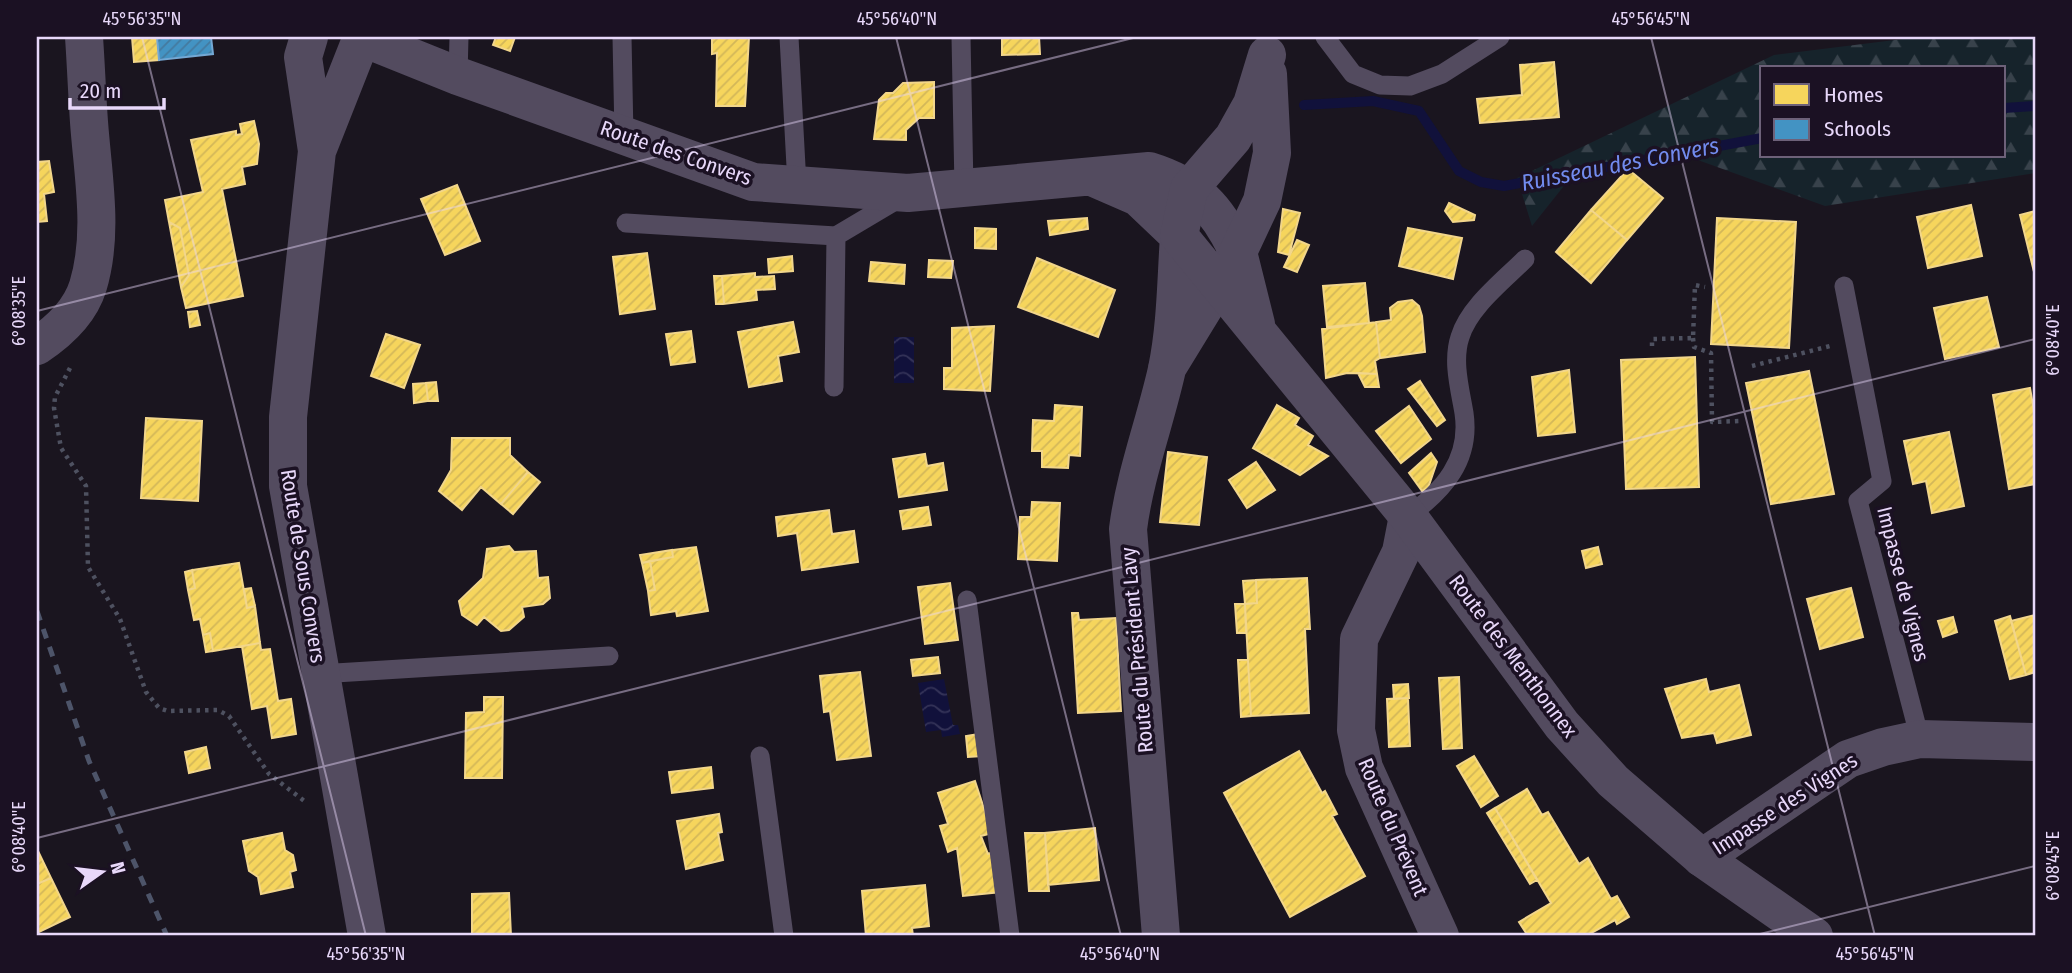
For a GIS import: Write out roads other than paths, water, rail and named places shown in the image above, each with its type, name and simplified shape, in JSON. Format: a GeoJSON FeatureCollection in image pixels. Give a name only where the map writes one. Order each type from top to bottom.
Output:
{"type":"FeatureCollection","features":[{"type":"Feature","properties":{"kind":"street"},"geometry":{"type":"LineString","coordinates":[[51,335],[88,288],[96,247],[96,198],[84,37]]}},
{"type":"Feature","properties":{"kind":"street","name":"Route de Sous Convers"},"geometry":{"type":"LineString","coordinates":[[309,37],[303,57],[317,151],[287,449],[291,518],[367,936]]}},
{"type":"Feature","properties":{"kind":"street","name":"Route de Sous Convers"},"geometry":{"type":"LineString","coordinates":[[317,151],[361,37]]}},
{"type":"Feature","properties":{"kind":"street","name":"Route des Convers"},"geometry":{"type":"LineString","coordinates":[[361,37],[458,76],[753,182],[908,192],[1149,171],[1201,195],[1224,223],[1238,252]]}},
{"type":"Feature","properties":{"kind":"street","name":"Route du Président Lavy"},"geometry":{"type":"LineString","coordinates":[[1161,936],[1128,529],[1132,496],[1167,368],[1173,330],[1179,236],[1189,189],[1233,138],[1252,103],[1267,46]]}},
{"type":"Feature","properties":{"kind":"street","name":"Route du Président Lavy"},"geometry":{"type":"LineString","coordinates":[[1167,368],[1185,334],[1219,287],[1262,201],[1272,153],[1267,46]]}},
{"type":"Feature","properties":{"kind":"street","name":"Route des Convers"},"geometry":{"type":"LineString","coordinates":[[1090,176],[1138,197],[1179,236]]}},
{"type":"Feature","properties":{"kind":"street","name":"Route des Menthonnex"},"geometry":{"type":"LineString","coordinates":[[1179,236],[1219,287],[1258,329],[1408,516],[1562,725],[1613,781],[1702,858],[1814,936]]}},
{"type":"Feature","properties":{"kind":"street","name":"Route des Menthonnex"},"geometry":{"type":"LineString","coordinates":[[1238,252],[1258,329]]}},
{"type":"Feature","properties":{"kind":"street","name":"Route du Prévent"},"geometry":{"type":"LineString","coordinates":[[1408,516],[1401,552],[1359,639],[1356,730],[1364,768],[1440,936]]}},
{"type":"Feature","properties":{"kind":"street","name":"Impasse des Vignes"},"geometry":{"type":"LineString","coordinates":[[1702,858],[1848,759],[1883,747],[1920,739],[2035,742]]}},
{"type":"Feature","properties":{"kind":"lane"},"geometry":{"type":"LineString","coordinates":[[458,76],[459,37]]}},
{"type":"Feature","properties":{"kind":"lane"},"geometry":{"type":"LineString","coordinates":[[622,37],[624,136]]}},
{"type":"Feature","properties":{"kind":"lane"},"geometry":{"type":"LineString","coordinates":[[789,37],[797,185]]}},
{"type":"Feature","properties":{"kind":"lane"},"geometry":{"type":"LineString","coordinates":[[961,37],[964,188]]}},
{"type":"Feature","properties":{"kind":"lane"},"geometry":{"type":"LineString","coordinates":[[1325,37],[1353,74],[1380,85],[1410,86],[1442,74],[1500,37]]}},
{"type":"Feature","properties":{"kind":"lane"},"geometry":{"type":"LineString","coordinates":[[626,223],[836,236],[881,212],[908,192]]}},
{"type":"Feature","properties":{"kind":"lane"},"geometry":{"type":"LineString","coordinates":[[834,387],[836,236]]}},
{"type":"Feature","properties":{"kind":"lane"},"geometry":{"type":"LineString","coordinates":[[1408,516],[1445,487],[1459,456],[1464,416],[1458,387],[1459,340],[1467,320],[1525,259]]}},
{"type":"Feature","properties":{"kind":"lane","name":"Impasse de Vignes"},"geometry":{"type":"LineString","coordinates":[[1844,286],[1882,481],[1858,501],[1920,739]]}},
{"type":"Feature","properties":{"kind":"lane"},"geometry":{"type":"LineString","coordinates":[[967,600],[1010,936]]}},
{"type":"Feature","properties":{"kind":"lane"},"geometry":{"type":"LineString","coordinates":[[319,674],[609,656]]}},
{"type":"Feature","properties":{"kind":"lane"},"geometry":{"type":"LineString","coordinates":[[760,756],[784,936]]}},
{"type":"Feature","properties":{"kind":"water"},"geometry":{"type":"Polygon","coordinates":[[[894,337],[914,337],[914,383],[894,383],[894,337]]]}},
{"type":"Feature","properties":{"kind":"water"},"geometry":{"type":"Polygon","coordinates":[[[944,679],[953,725],[958,725],[960,734],[942,737],[941,730],[926,732],[918,683],[944,679]]]}},
{"type":"Feature","properties":{"kind":"waterway","name":"Ruisseau des Convers"},"geometry":{"type":"LineString","coordinates":[[1304,105],[1373,101],[1419,111],[1459,171],[1481,182],[1504,186],[1760,138]]}},
{"type":"Feature","properties":{"kind":"waterway","name":"Ruisseau des Convers"},"geometry":{"type":"LineString","coordinates":[[2006,108],[2035,106]]}},
{"type":"Feature","properties":{"kind":"railway"},"geometry":{"type":"LineString","coordinates":[[37,611],[89,761],[167,936]]}}]}
